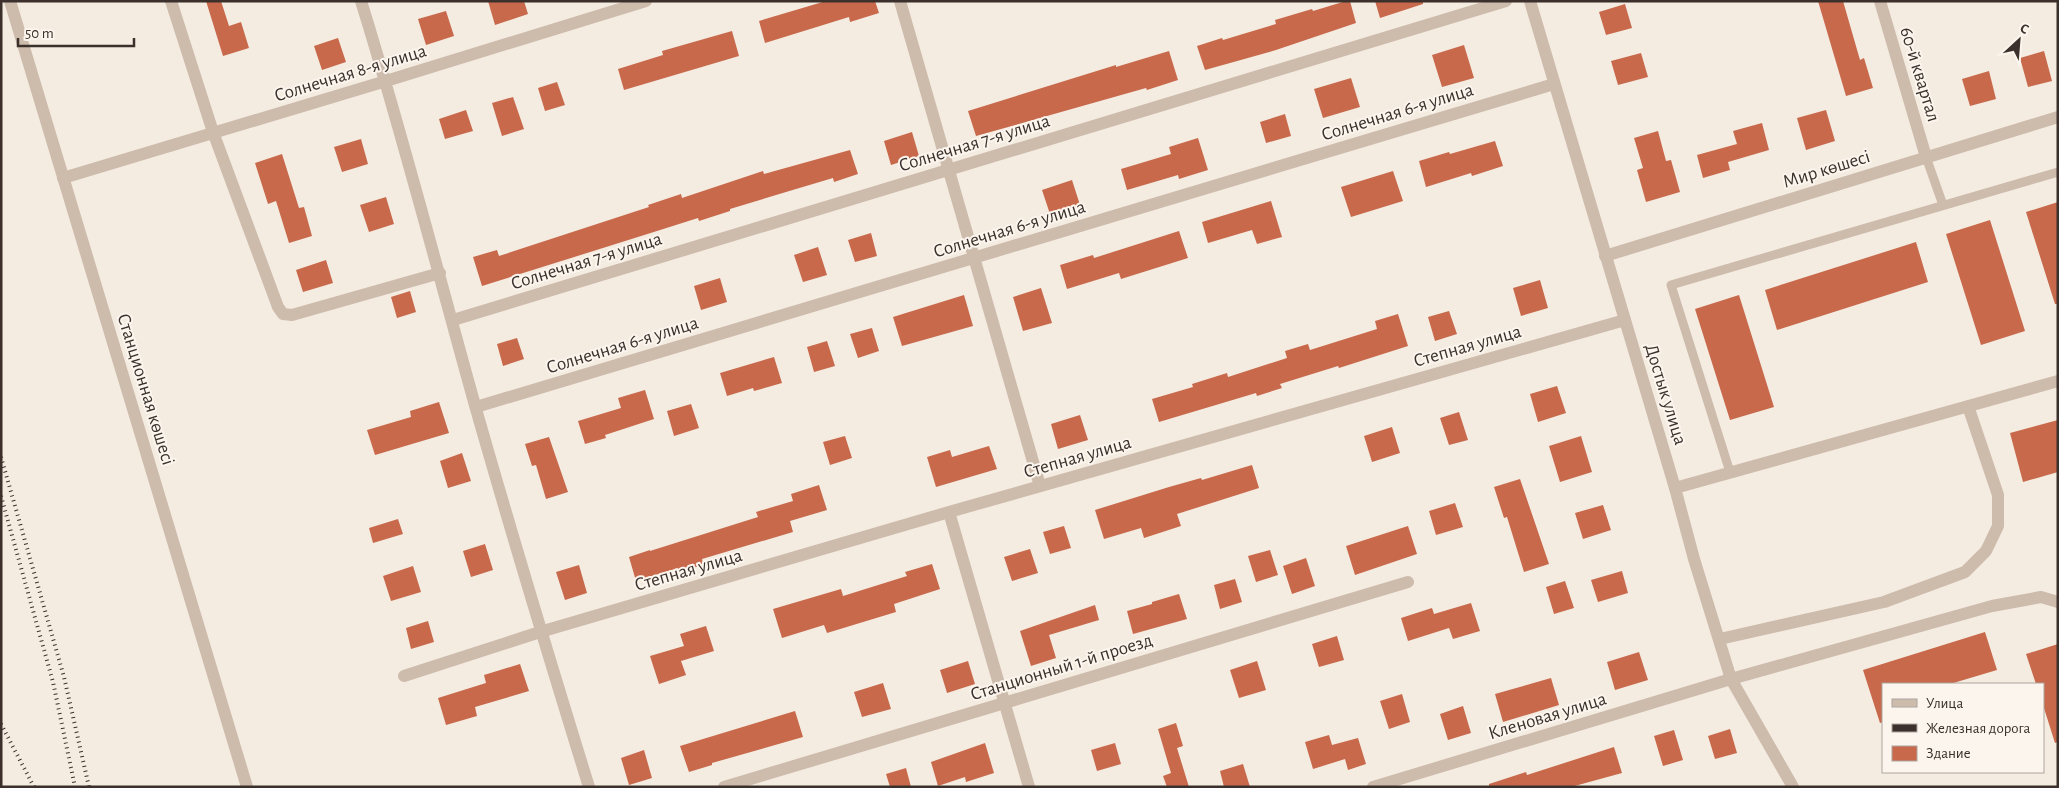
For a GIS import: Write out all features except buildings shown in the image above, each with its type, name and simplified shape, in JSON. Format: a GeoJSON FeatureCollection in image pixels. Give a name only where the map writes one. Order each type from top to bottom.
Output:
{"type":"FeatureCollection","features":[{"type":"Feature","properties":{"kind":"street","name":"Станционная көшесі"},"geometry":{"type":"LineString","coordinates":[[10,1],[247,787]]}},
{"type":"Feature","properties":{"kind":"street"},"geometry":{"type":"LineString","coordinates":[[171,1],[212,132],[278,307],[283,314],[292,315],[440,274]]}},
{"type":"Feature","properties":{"kind":"street"},"geometry":{"type":"LineString","coordinates":[[361,1],[386,81],[540,632],[589,787]]}},
{"type":"Feature","properties":{"kind":"street","name":"Солнечная 8-я улица"},"geometry":{"type":"LineString","coordinates":[[63,178],[646,1]]}},
{"type":"Feature","properties":{"kind":"street"},"geometry":{"type":"LineString","coordinates":[[900,1],[1040,486]]}},
{"type":"Feature","properties":{"kind":"street","name":"Солнечная 7-я улица"},"geometry":{"type":"LineString","coordinates":[[453,320],[1506,1]]}},
{"type":"Feature","properties":{"kind":"street","name":"Достык улица"},"geometry":{"type":"LineString","coordinates":[[1530,1],[1731,679],[1794,787]]}},
{"type":"Feature","properties":{"kind":"street","name":"60-й квартал"},"geometry":{"type":"LineString","coordinates":[[1880,1],[1926,157]]}},
{"type":"Feature","properties":{"kind":"street","name":"Солнечная 6-я улица"},"geometry":{"type":"LineString","coordinates":[[476,407],[1554,84]]}},
{"type":"Feature","properties":{"kind":"street","name":"Мир көшесі"},"geometry":{"type":"LineString","coordinates":[[1605,256],[2058,117]]}},
{"type":"Feature","properties":{"kind":"street","name":"Степная улица"},"geometry":{"type":"LineString","coordinates":[[404,676],[540,632],[949,512],[1625,320]]}},
{"type":"Feature","properties":{"kind":"street"},"geometry":{"type":"LineString","coordinates":[[1675,488],[2058,380]]}},
{"type":"Feature","properties":{"kind":"street"},"geometry":{"type":"LineString","coordinates":[[1720,640],[1884,602],[1965,572],[1986,551],[1998,526],[1998,496],[1968,406]]}},
{"type":"Feature","properties":{"kind":"street"},"geometry":{"type":"LineString","coordinates":[[949,512],[1030,787]]}},
{"type":"Feature","properties":{"kind":"street","name":"Станционный 1-й проезд"},"geometry":{"type":"LineString","coordinates":[[724,787],[1408,582]]}},
{"type":"Feature","properties":{"kind":"street","name":"Кленовая улица"},"geometry":{"type":"LineString","coordinates":[[1372,787],[1731,679],[1992,606],[2041,597],[2058,602]]}},
{"type":"Feature","properties":{"kind":"lane"},"geometry":{"type":"LineString","coordinates":[[1926,157],[1943,205]]}},
{"type":"Feature","properties":{"kind":"lane"},"geometry":{"type":"LineString","coordinates":[[1730,472],[1671,285],[2058,172]]}},
{"type":"Feature","properties":{"kind":"railway"},"geometry":{"type":"LineString","coordinates":[[1,457],[64,677],[89,787]]}},
{"type":"Feature","properties":{"kind":"railway"},"geometry":{"type":"LineString","coordinates":[[1,496],[53,682],[75,787]]}},
{"type":"Feature","properties":{"kind":"railway"},"geometry":{"type":"LineString","coordinates":[[1,724],[34,787]]}}]}
